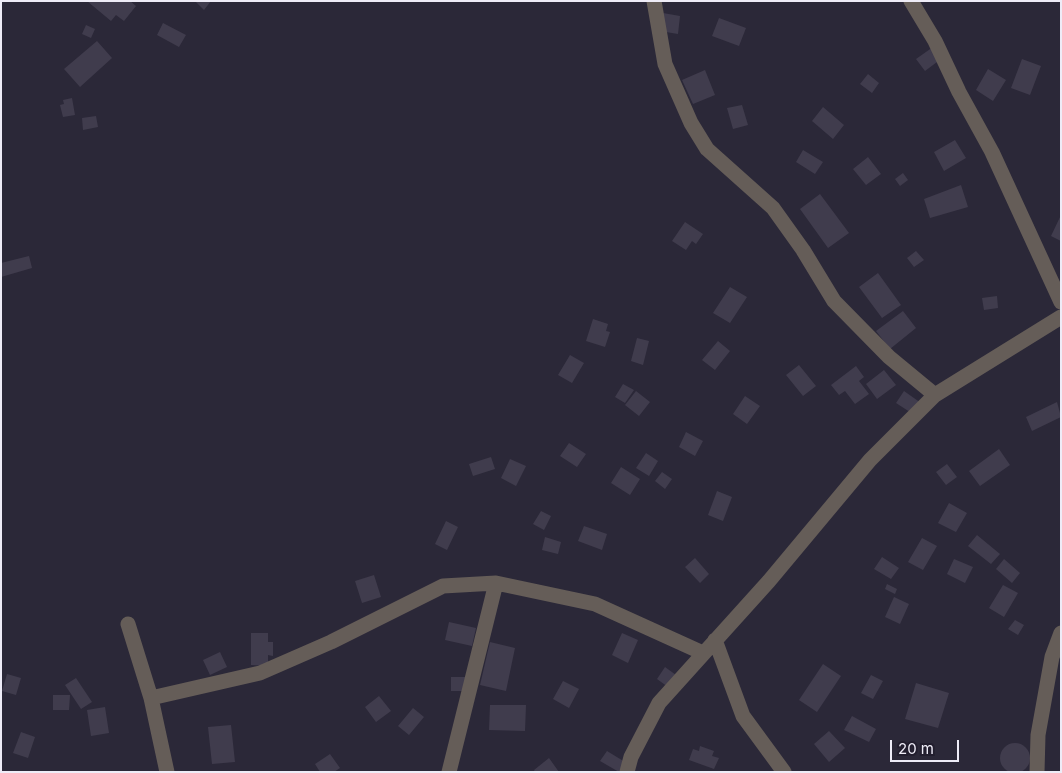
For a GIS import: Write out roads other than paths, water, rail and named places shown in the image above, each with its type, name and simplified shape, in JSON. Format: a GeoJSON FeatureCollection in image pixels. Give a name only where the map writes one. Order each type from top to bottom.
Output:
{"type":"FeatureCollection","features":[{"type":"Feature","properties":{"kind":"street"},"geometry":{"type":"LineString","coordinates":[[654,1],[665,64],[691,123],[707,149],[773,208],[803,250],[834,301],[889,357],[935,395]]}},
{"type":"Feature","properties":{"kind":"street"},"geometry":{"type":"LineString","coordinates":[[911,1],[935,40],[992,152],[1061,302]]}},
{"type":"Feature","properties":{"kind":"street"},"geometry":{"type":"LineString","coordinates":[[627,772],[632,757],[659,703],[769,581],[870,460],[935,395],[1060,319]]}},
{"type":"Feature","properties":{"kind":"street"},"geometry":{"type":"LineString","coordinates":[[150,698],[260,674],[331,642],[443,586],[496,583],[595,604],[703,653]]}},
{"type":"Feature","properties":{"kind":"street"},"geometry":{"type":"LineString","coordinates":[[449,772],[496,583]]}},
{"type":"Feature","properties":{"kind":"street"},"geometry":{"type":"LineString","coordinates":[[128,624],[150,698],[167,772]]}},
{"type":"Feature","properties":{"kind":"street"},"geometry":{"type":"LineString","coordinates":[[1037,772],[1038,735],[1052,657],[1061,633]]}},
{"type":"Feature","properties":{"kind":"street"},"geometry":{"type":"LineString","coordinates":[[715,640],[743,716],[784,772]]}}]}
